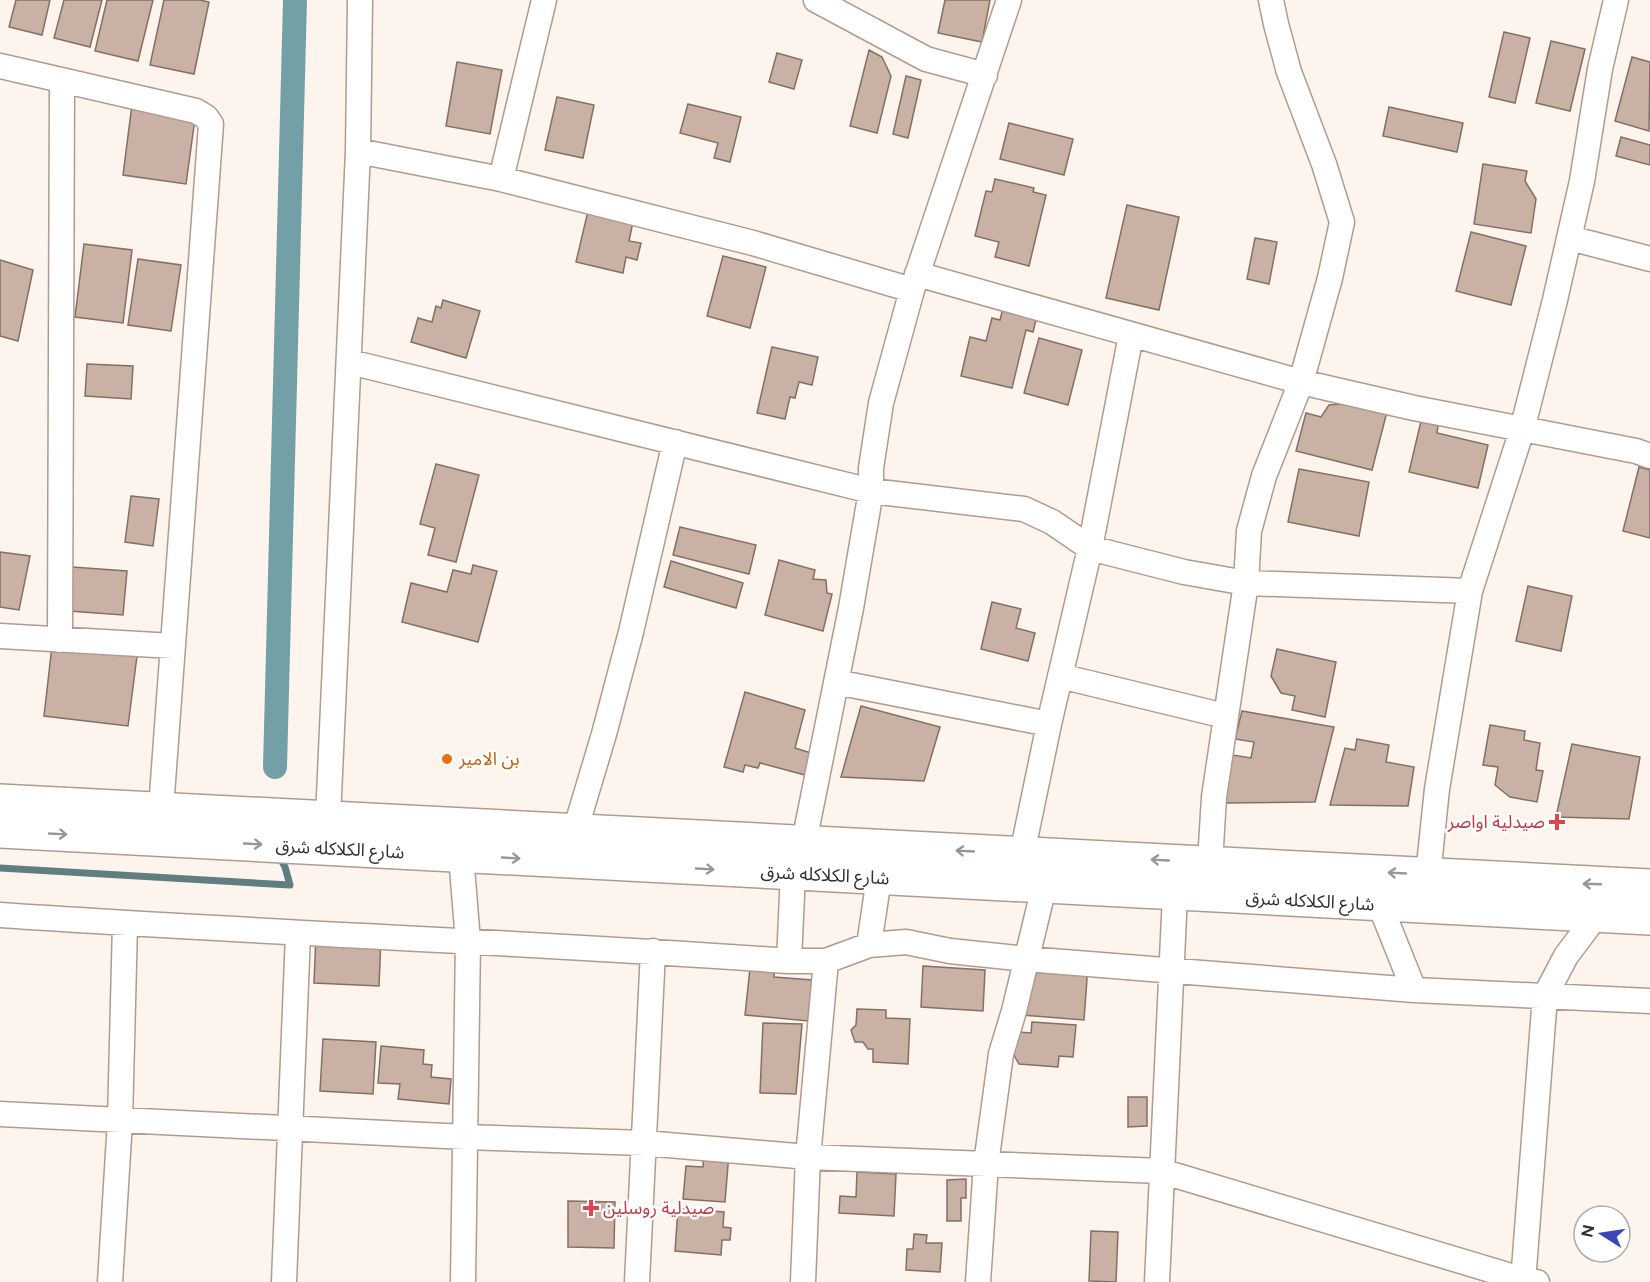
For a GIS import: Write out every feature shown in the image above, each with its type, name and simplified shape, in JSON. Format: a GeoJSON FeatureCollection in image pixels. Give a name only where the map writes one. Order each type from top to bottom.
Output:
{"type":"FeatureCollection","features":[{"type":"Feature","properties":{"kind":"street"},"geometry":{"type":"LineString","coordinates":[[328,818],[350,362],[358,150],[360,0]]}},
{"type":"Feature","properties":{"kind":"street"},"geometry":{"type":"LineString","coordinates":[[501,179],[544,0]]}},
{"type":"Feature","properties":{"kind":"street"},"geometry":{"type":"LineString","coordinates":[[816,0],[926,59],[985,75]]}},
{"type":"Feature","properties":{"kind":"street"},"geometry":{"type":"LineString","coordinates":[[804,842],[871,490],[871,468],[881,403],[915,282],[1009,0]]}},
{"type":"Feature","properties":{"kind":"street"},"geometry":{"type":"LineString","coordinates":[[1209,896],[1214,797],[1246,584],[1249,531],[1264,476],[1301,382],[1330,278],[1342,222],[1324,164],[1289,72],[1271,0]]}},
{"type":"Feature","properties":{"kind":"street"},"geometry":{"type":"LineString","coordinates":[[1428,875],[1437,789],[1470,591],[1522,429],[1570,238],[1600,69],[1616,0]]}},
{"type":"Feature","properties":{"kind":"street"},"geometry":{"type":"LineString","coordinates":[[0,66],[196,111],[206,117],[211,124],[161,809]]}},
{"type":"Feature","properties":{"kind":"street"},"geometry":{"type":"LineString","coordinates":[[60,640],[62,81]]}},
{"type":"Feature","properties":{"kind":"street"},"geometry":{"type":"LineString","coordinates":[[358,150],[501,179],[1131,335],[1301,382],[1414,408],[1636,451],[1650,456]]}},
{"type":"Feature","properties":{"kind":"street"},"geometry":{"type":"LineString","coordinates":[[1570,238],[1650,259]]}},
{"type":"Feature","properties":{"kind":"street"},"geometry":{"type":"LineString","coordinates":[[1022,854],[1049,724],[1090,548],[1131,335]]}},
{"type":"Feature","properties":{"kind":"street"},"geometry":{"type":"LineString","coordinates":[[350,362],[871,490],[1024,509],[1052,522],[1090,548],[1184,572],[1246,584],[1470,591]]}},
{"type":"Feature","properties":{"kind":"street"},"geometry":{"type":"LineString","coordinates":[[575,831],[631,632],[675,442]]}},
{"type":"Feature","properties":{"kind":"street"},"geometry":{"type":"LineString","coordinates":[[0,636],[173,646]]}},
{"type":"Feature","properties":{"kind":"street"},"geometry":{"type":"LineString","coordinates":[[1060,676],[1225,716]]}},
{"type":"Feature","properties":{"kind":"street"},"geometry":{"type":"LineString","coordinates":[[836,682],[1049,724]]}},
{"type":"Feature","properties":{"kind":"street","name":"شارع الكلاكله شرق"},"geometry":{"type":"LineString","coordinates":[[0,801],[1650,886]]}},
{"type":"Feature","properties":{"kind":"street","name":"شارع الكلاكله شرق"},"geometry":{"type":"LineString","coordinates":[[0,831],[1650,918]]}},
{"type":"Feature","properties":{"kind":"street"},"geometry":{"type":"LineString","coordinates":[[461,856],[468,941],[463,1282]]}},
{"type":"Feature","properties":{"kind":"street"},"geometry":{"type":"LineString","coordinates":[[789,960],[793,873]]}},
{"type":"Feature","properties":{"kind":"street"},"geometry":{"type":"LineString","coordinates":[[869,945],[879,878]]}},
{"type":"Feature","properties":{"kind":"street"},"geometry":{"type":"LineString","coordinates":[[978,1282],[986,1164],[1001,1054],[1014,1011],[1044,887]]}},
{"type":"Feature","properties":{"kind":"street"},"geometry":{"type":"LineString","coordinates":[[1157,1282],[1175,894]]}},
{"type":"Feature","properties":{"kind":"street"},"geometry":{"type":"LineString","coordinates":[[1380,905],[1414,990]]}},
{"type":"Feature","properties":{"kind":"street"},"geometry":{"type":"LineString","coordinates":[[0,915],[298,934],[468,941],[789,960],[826,961],[869,945],[906,942],[950,951],[1026,959],[1414,990],[1650,1001]]}},
{"type":"Feature","properties":{"kind":"street"},"geometry":{"type":"LineString","coordinates":[[0,1114],[465,1137],[644,1143],[808,1157],[1161,1171],[1528,1281],[1545,996],[1566,956],[1596,916]]}},
{"type":"Feature","properties":{"kind":"street"},"geometry":{"type":"LineString","coordinates":[[110,1282],[120,1121],[125,924]]}},
{"type":"Feature","properties":{"kind":"street"},"geometry":{"type":"LineString","coordinates":[[284,1282],[298,934]]}},
{"type":"Feature","properties":{"kind":"street"},"geometry":{"type":"LineString","coordinates":[[638,1282],[653,951]]}},
{"type":"Feature","properties":{"kind":"street"},"geometry":{"type":"LineString","coordinates":[[802,1282],[808,1157],[826,961]]}},
{"type":"Feature","properties":{"kind":"building"},"geometry":{"type":"Polygon","coordinates":[[[16,0],[50,0],[42,35],[9,27],[16,0]]]}},
{"type":"Feature","properties":{"kind":"building"},"geometry":{"type":"Polygon","coordinates":[[[64,0],[102,0],[90,47],[54,38],[64,0]]]}},
{"type":"Feature","properties":{"kind":"building"},"geometry":{"type":"Polygon","coordinates":[[[107,0],[153,0],[138,61],[95,51],[107,0]]]}},
{"type":"Feature","properties":{"kind":"building"},"geometry":{"type":"Polygon","coordinates":[[[164,0],[209,2],[194,74],[150,65],[164,0]]]}},
{"type":"Feature","properties":{"kind":"building"},"geometry":{"type":"Polygon","coordinates":[[[945,0],[990,0],[982,42],[938,33],[945,0]]]}},
{"type":"Feature","properties":{"kind":"building"},"geometry":{"type":"Polygon","coordinates":[[[1504,32],[1530,38],[1515,103],[1489,97],[1504,32]]]}},
{"type":"Feature","properties":{"kind":"building"},"geometry":{"type":"Polygon","coordinates":[[[1551,41],[1585,49],[1570,111],[1536,103],[1551,41]]]}},
{"type":"Feature","properties":{"kind":"building"},"geometry":{"type":"Polygon","coordinates":[[[869,50],[882,57],[891,76],[877,133],[850,126],[869,50]]]}},
{"type":"Feature","properties":{"kind":"building"},"geometry":{"type":"Polygon","coordinates":[[[777,53],[802,60],[794,89],[769,82],[777,53]]]}},
{"type":"Feature","properties":{"kind":"building"},"geometry":{"type":"Polygon","coordinates":[[[1632,57],[1650,62],[1649,131],[1615,121],[1632,57]]]}},
{"type":"Feature","properties":{"kind":"building"},"geometry":{"type":"Polygon","coordinates":[[[457,62],[502,70],[490,134],[446,126],[457,62]]]}},
{"type":"Feature","properties":{"kind":"building"},"geometry":{"type":"Polygon","coordinates":[[[906,76],[921,80],[908,138],[893,134],[906,76]]]}},
{"type":"Feature","properties":{"kind":"building"},"geometry":{"type":"Polygon","coordinates":[[[133,97],[196,111],[186,184],[123,175],[133,97]]]}},
{"type":"Feature","properties":{"kind":"building"},"geometry":{"type":"Polygon","coordinates":[[[557,97],[594,105],[583,158],[545,150],[557,97]]]}},
{"type":"Feature","properties":{"kind":"building"},"geometry":{"type":"Polygon","coordinates":[[[688,104],[741,117],[730,162],[714,158],[718,143],[680,133],[688,104]]]}},
{"type":"Feature","properties":{"kind":"building"},"geometry":{"type":"Polygon","coordinates":[[[1389,107],[1463,123],[1457,152],[1383,136],[1389,107]]]}},
{"type":"Feature","properties":{"kind":"building"},"geometry":{"type":"Polygon","coordinates":[[[1009,123],[1073,139],[1064,175],[1000,159],[1009,123]]]}},
{"type":"Feature","properties":{"kind":"building"},"geometry":{"type":"Polygon","coordinates":[[[1621,137],[1650,145],[1650,165],[1616,156],[1621,137]]]}},
{"type":"Feature","properties":{"kind":"building"},"geometry":{"type":"Polygon","coordinates":[[[1483,164],[1527,171],[1525,181],[1536,199],[1531,233],[1474,224],[1483,164]]]}},
{"type":"Feature","properties":{"kind":"building"},"geometry":{"type":"Polygon","coordinates":[[[995,179],[1034,188],[1033,192],[1046,195],[1029,266],[995,257],[999,242],[975,236],[986,191],[992,192],[995,179]]]}},
{"type":"Feature","properties":{"kind":"building"},"geometry":{"type":"Polygon","coordinates":[[[1127,205],[1179,217],[1159,310],[1106,298],[1127,205]]]}},
{"type":"Feature","properties":{"kind":"building"},"geometry":{"type":"Polygon","coordinates":[[[589,207],[634,217],[629,241],[641,243],[637,260],[626,257],[623,273],[576,262],[589,207]]]}},
{"type":"Feature","properties":{"kind":"building"},"geometry":{"type":"Polygon","coordinates":[[[1471,232],[1526,246],[1511,305],[1456,291],[1471,232]]]}},
{"type":"Feature","properties":{"kind":"building"},"geometry":{"type":"Polygon","coordinates":[[[1255,238],[1277,242],[1269,284],[1247,279],[1255,238]]]}},
{"type":"Feature","properties":{"kind":"building"},"geometry":{"type":"Polygon","coordinates":[[[84,244],[132,250],[123,323],[75,317],[84,244]]]}},
{"type":"Feature","properties":{"kind":"building"},"geometry":{"type":"Polygon","coordinates":[[[723,256],[766,267],[750,328],[707,316],[723,256]]]}},
{"type":"Feature","properties":{"kind":"building"},"geometry":{"type":"Polygon","coordinates":[[[138,259],[181,265],[171,331],[128,325],[138,259]]]}},
{"type":"Feature","properties":{"kind":"building"},"geometry":{"type":"Polygon","coordinates":[[[0,260],[33,270],[18,341],[0,336],[0,260]]]}},
{"type":"Feature","properties":{"kind":"building"},"geometry":{"type":"Polygon","coordinates":[[[443,300],[480,311],[466,358],[411,342],[418,318],[432,322],[436,306],[441,308],[443,300]]]}},
{"type":"Feature","properties":{"kind":"building"},"geometry":{"type":"Polygon","coordinates":[[[1004,304],[1038,312],[1033,332],[1026,330],[1012,388],[961,376],[970,337],[986,341],[992,318],[1000,320],[1004,304]]]}},
{"type":"Feature","properties":{"kind":"building"},"geometry":{"type":"Polygon","coordinates":[[[1039,338],[1082,350],[1068,405],[1024,393],[1039,338]]]}},
{"type":"Feature","properties":{"kind":"building"},"geometry":{"type":"Polygon","coordinates":[[[772,347],[818,357],[812,385],[799,382],[795,398],[790,397],[785,419],[757,413],[772,347]]]}},
{"type":"Feature","properties":{"kind":"building"},"geometry":{"type":"Polygon","coordinates":[[[87,364],[133,366],[131,399],[85,396],[87,364]]]}},
{"type":"Feature","properties":{"kind":"building"},"geometry":{"type":"Polygon","coordinates":[[[1329,405],[1388,408],[1372,470],[1296,451],[1306,413],[1321,417],[1329,405]]]}},
{"type":"Feature","properties":{"kind":"building"},"geometry":{"type":"Polygon","coordinates":[[[1421,421],[1438,426],[1437,433],[1488,445],[1478,488],[1409,472],[1421,421]]]}},
{"type":"Feature","properties":{"kind":"building"},"geometry":{"type":"Polygon","coordinates":[[[436,464],[479,475],[456,562],[428,555],[435,528],[420,524],[436,464]]]}},
{"type":"Feature","properties":{"kind":"building"},"geometry":{"type":"Polygon","coordinates":[[[1639,467],[1650,470],[1650,538],[1623,531],[1639,467]]]}},
{"type":"Feature","properties":{"kind":"building"},"geometry":{"type":"Polygon","coordinates":[[[1299,469],[1369,482],[1359,536],[1288,522],[1299,469]]]}},
{"type":"Feature","properties":{"kind":"building"},"geometry":{"type":"Polygon","coordinates":[[[131,496],[159,499],[153,546],[125,542],[131,496]]]}},
{"type":"Feature","properties":{"kind":"building"},"geometry":{"type":"Polygon","coordinates":[[[680,527],[756,545],[749,574],[673,555],[680,527]]]}},
{"type":"Feature","properties":{"kind":"building"},"geometry":{"type":"Polygon","coordinates":[[[0,552],[30,556],[19,610],[0,607],[0,552]]]}},
{"type":"Feature","properties":{"kind":"building"},"geometry":{"type":"Polygon","coordinates":[[[779,560],[815,570],[813,579],[826,580],[827,593],[832,594],[823,631],[765,615],[779,560]]]}},
{"type":"Feature","properties":{"kind":"building"},"geometry":{"type":"Polygon","coordinates":[[[671,561],[743,583],[736,608],[664,587],[671,561]]]}},
{"type":"Feature","properties":{"kind":"building"},"geometry":{"type":"Polygon","coordinates":[[[473,565],[497,571],[478,642],[402,622],[411,583],[447,592],[453,570],[471,574],[473,565]]]}},
{"type":"Feature","properties":{"kind":"building"},"geometry":{"type":"Polygon","coordinates":[[[72,567],[127,571],[123,615],[69,611],[72,567]]]}},
{"type":"Feature","properties":{"kind":"building"},"geometry":{"type":"Polygon","coordinates":[[[1528,586],[1572,596],[1561,651],[1516,641],[1528,586]]]}},
{"type":"Feature","properties":{"kind":"building"},"geometry":{"type":"Polygon","coordinates":[[[992,602],[1021,609],[1016,628],[1035,633],[1028,661],[981,649],[992,602]]]}},
{"type":"Feature","properties":{"kind":"building"},"geometry":{"type":"Polygon","coordinates":[[[52,646],[137,656],[128,726],[44,716],[52,646]]]}},
{"type":"Feature","properties":{"kind":"building"},"geometry":{"type":"Polygon","coordinates":[[[1277,649],[1336,662],[1325,717],[1292,710],[1295,696],[1281,693],[1271,676],[1277,649]]]}},
{"type":"Feature","properties":{"kind":"building"},"geometry":{"type":"Polygon","coordinates":[[[745,692],[805,710],[795,748],[811,753],[805,775],[760,763],[758,768],[745,765],[743,772],[724,767],[745,692]]]}},
{"type":"Feature","properties":{"kind":"building"},"geometry":{"type":"Polygon","coordinates":[[[861,706],[940,727],[924,781],[841,777],[861,706]]]}},
{"type":"Feature","properties":{"kind":"building"},"geometry":{"type":"Polygon","coordinates":[[[1242,711],[1334,727],[1315,802],[1223,803],[1233,755],[1251,758],[1254,742],[1235,739],[1242,711]]]}},
{"type":"Feature","properties":{"kind":"building"},"geometry":{"type":"Polygon","coordinates":[[[1490,725],[1525,731],[1524,740],[1540,743],[1536,770],[1543,771],[1537,802],[1510,797],[1495,785],[1498,767],[1483,765],[1490,725]]]}},
{"type":"Feature","properties":{"kind":"building"},"geometry":{"type":"Polygon","coordinates":[[[1357,739],[1389,745],[1386,762],[1414,767],[1408,806],[1330,805],[1345,748],[1355,750],[1357,739]]]}},
{"type":"Feature","properties":{"kind":"building"},"geometry":{"type":"Polygon","coordinates":[[[1572,744],[1640,757],[1629,819],[1556,817],[1572,744]]]}},
{"type":"Feature","properties":{"kind":"building"},"geometry":{"type":"Polygon","coordinates":[[[316,935],[381,938],[379,986],[314,983],[316,935]]]}},
{"type":"Feature","properties":{"kind":"building"},"geometry":{"type":"Polygon","coordinates":[[[751,959],[775,961],[774,977],[812,980],[808,1021],[745,1015],[751,959]]]}},
{"type":"Feature","properties":{"kind":"building"},"geometry":{"type":"Polygon","coordinates":[[[1026,960],[1088,965],[1084,1020],[1022,1015],[1026,960]]]}},
{"type":"Feature","properties":{"kind":"building"},"geometry":{"type":"Polygon","coordinates":[[[923,966],[985,970],[983,1011],[921,1007],[923,966]]]}},
{"type":"Feature","properties":{"kind":"building"},"geometry":{"type":"Polygon","coordinates":[[[857,1009],[886,1010],[886,1018],[910,1019],[908,1064],[873,1062],[873,1049],[868,1049],[863,1042],[855,1042],[851,1030],[856,1025],[857,1009]]]}},
{"type":"Feature","properties":{"kind":"building"},"geometry":{"type":"Polygon","coordinates":[[[1032,1022],[1076,1025],[1073,1057],[1059,1056],[1058,1067],[1019,1064],[1011,1050],[1019,1032],[1031,1033],[1032,1022]]]}},
{"type":"Feature","properties":{"kind":"building"},"geometry":{"type":"Polygon","coordinates":[[[763,1023],[802,1024],[796,1094],[760,1093],[763,1023]]]}},
{"type":"Feature","properties":{"kind":"building"},"geometry":{"type":"Polygon","coordinates":[[[323,1039],[376,1042],[373,1094],[320,1091],[323,1039]]]}},
{"type":"Feature","properties":{"kind":"building"},"geometry":{"type":"Polygon","coordinates":[[[381,1046],[424,1050],[423,1064],[432,1065],[431,1077],[451,1079],[449,1104],[398,1099],[400,1084],[378,1083],[381,1046]]]}},
{"type":"Feature","properties":{"kind":"building"},"geometry":{"type":"Polygon","coordinates":[[[1128,1097],[1147,1097],[1147,1126],[1128,1127],[1128,1097]]]}},
{"type":"Feature","properties":{"kind":"building"},"geometry":{"type":"Polygon","coordinates":[[[704,1151],[729,1153],[725,1202],[683,1199],[686,1166],[703,1167],[704,1151]]]}},
{"type":"Feature","properties":{"kind":"building"},"geometry":{"type":"Polygon","coordinates":[[[857,1172],[896,1174],[894,1216],[839,1213],[840,1196],[856,1197],[857,1172]]]}},
{"type":"Feature","properties":{"kind":"building"},"geometry":{"type":"Polygon","coordinates":[[[966,1179],[966,1198],[961,1198],[961,1221],[947,1221],[947,1180],[966,1179]]]}},
{"type":"Feature","properties":{"kind":"building"},"geometry":{"type":"Polygon","coordinates":[[[568,1201],[615,1202],[614,1248],[568,1247],[568,1201]]]}},
{"type":"Feature","properties":{"kind":"building"},"geometry":{"type":"Polygon","coordinates":[[[678,1208],[724,1212],[723,1227],[731,1228],[730,1240],[722,1240],[721,1255],[675,1251],[678,1208]]]}},
{"type":"Feature","properties":{"kind":"building"},"geometry":{"type":"Polygon","coordinates":[[[1091,1231],[1118,1232],[1116,1282],[1089,1281],[1091,1231]]]}},
{"type":"Feature","properties":{"kind":"building"},"geometry":{"type":"Polygon","coordinates":[[[914,1234],[927,1235],[926,1243],[942,1243],[940,1272],[906,1270],[907,1249],[913,1249],[914,1234]]]}},
{"type":"Feature","properties":{"kind":"waterway"},"geometry":{"type":"LineString","coordinates":[[275,767],[295,0]]}},
{"type":"Feature","properties":{"kind":"waterway"},"geometry":{"type":"LineString","coordinates":[[0,868],[290,885],[280,858]]}},
{"type":"Feature","properties":{"kind":"place","name":"بن الامير"},"geometry":{"type":"Point","coordinates":[447,759]}},
{"type":"Feature","properties":{"kind":"place","name":"صيدلية اواصر"},"geometry":{"type":"Point","coordinates":[1557,822]}},
{"type":"Feature","properties":{"kind":"place","name":"صيدلية روسلين"},"geometry":{"type":"Point","coordinates":[591,1208]}}]}
